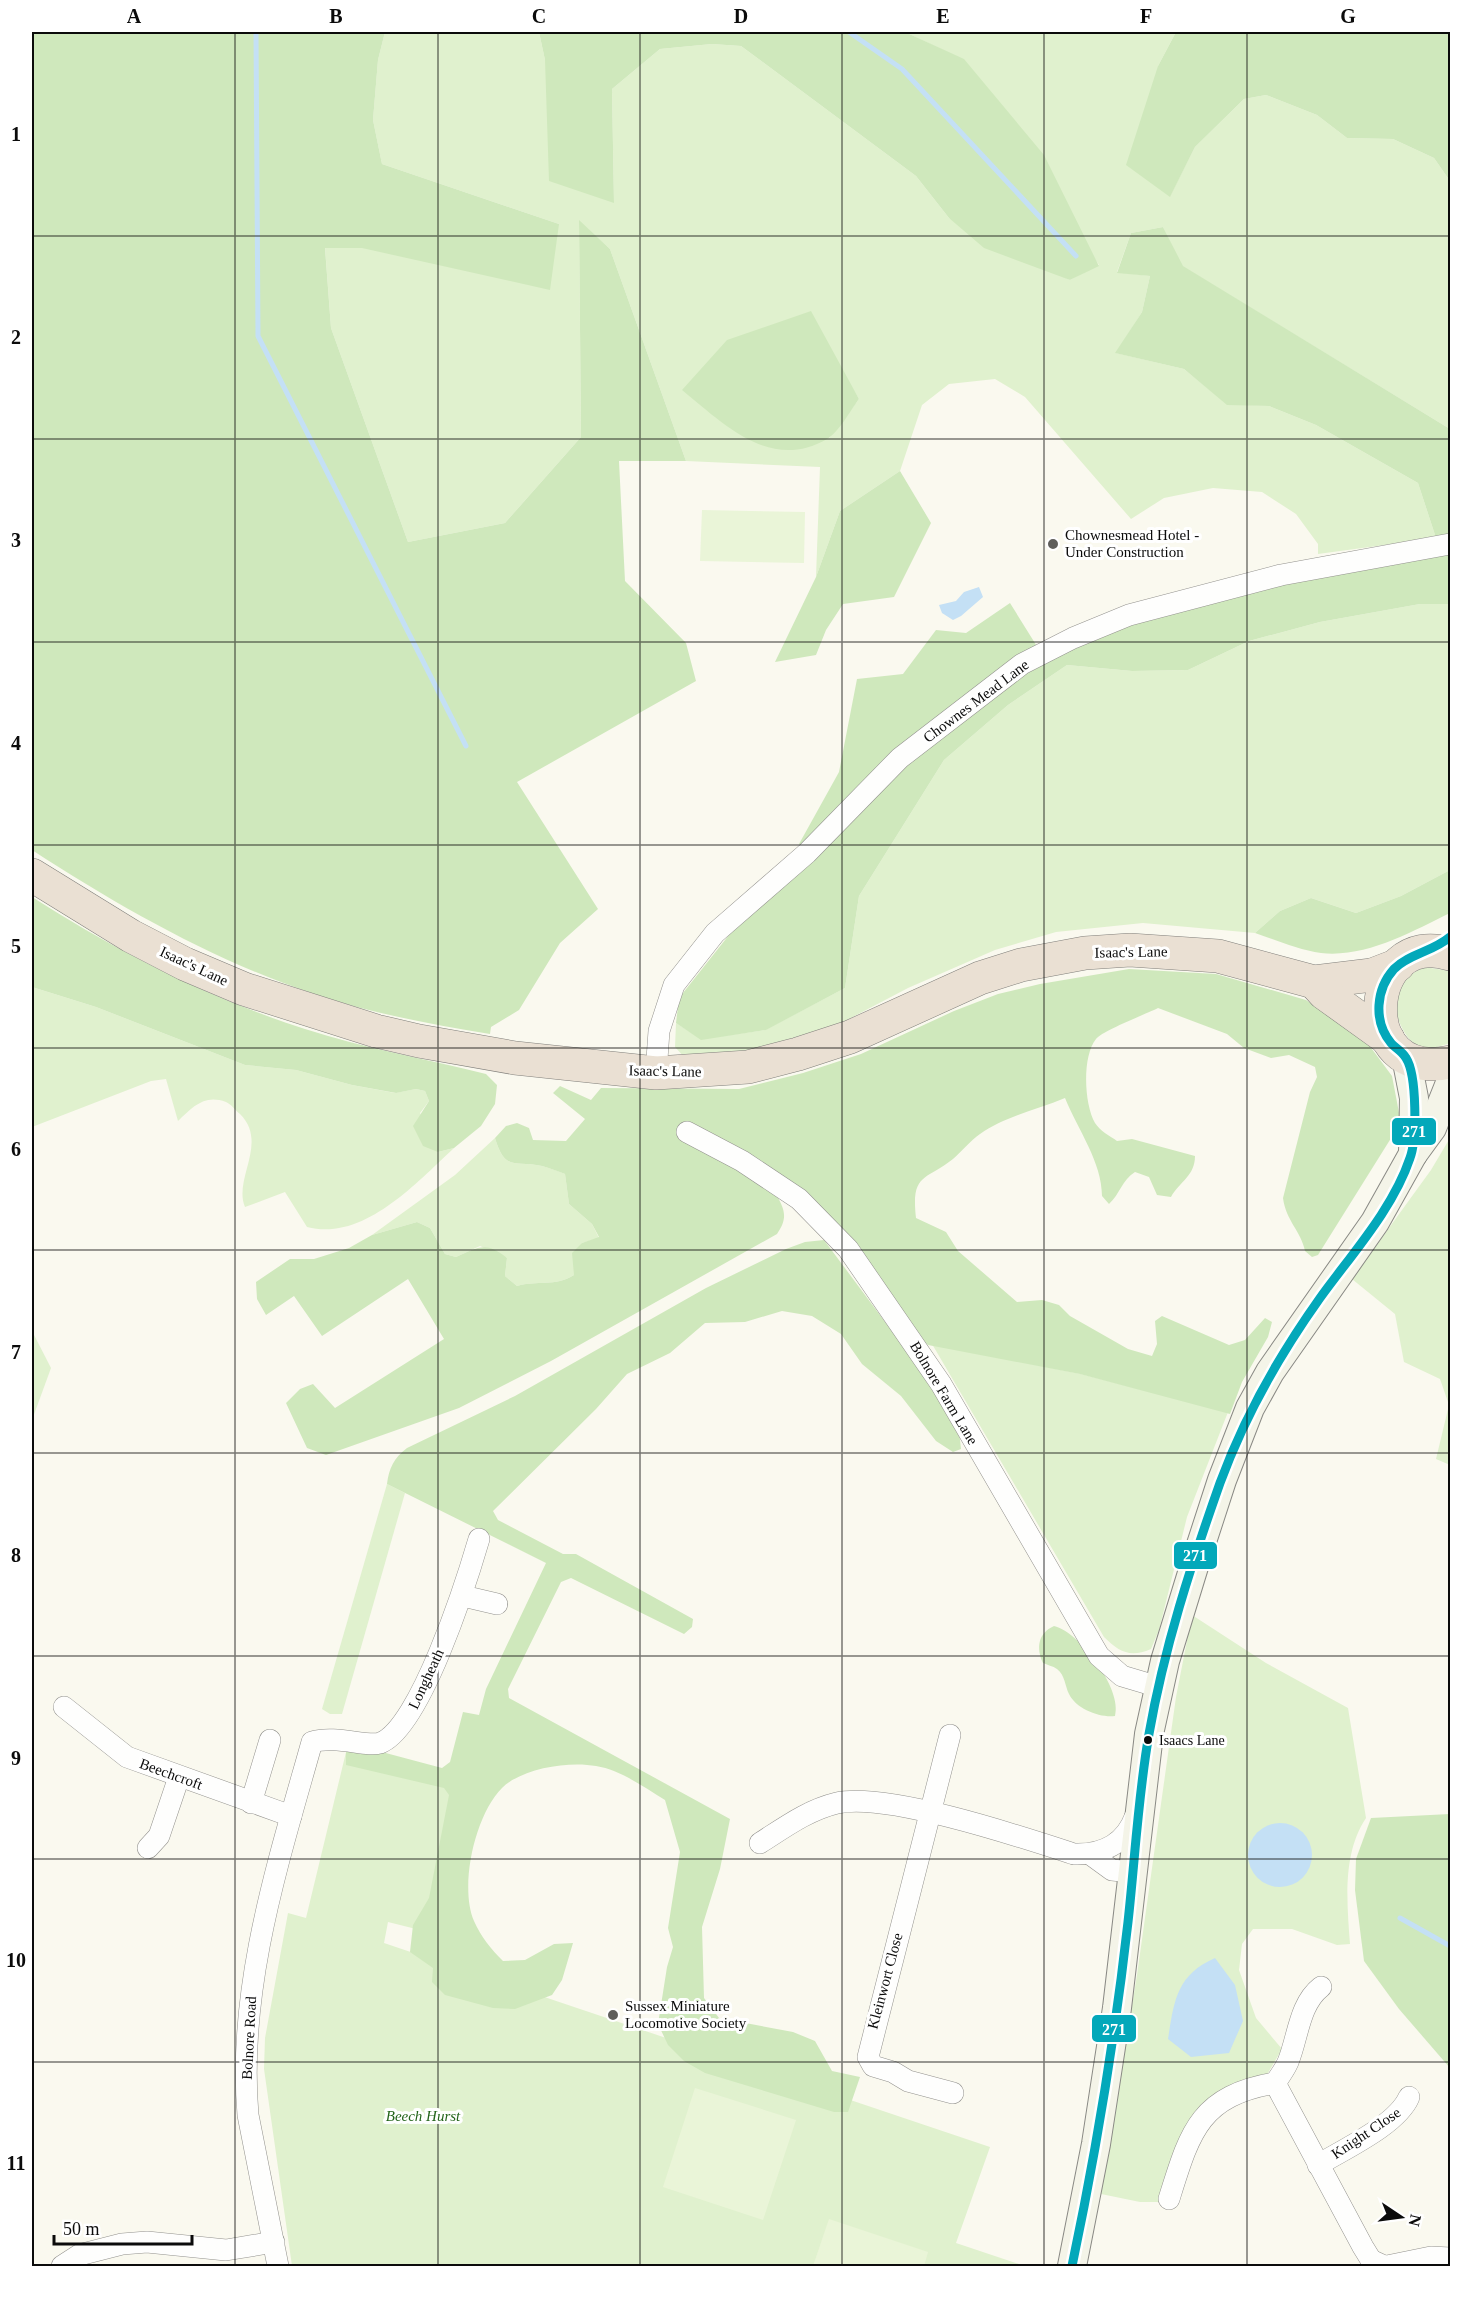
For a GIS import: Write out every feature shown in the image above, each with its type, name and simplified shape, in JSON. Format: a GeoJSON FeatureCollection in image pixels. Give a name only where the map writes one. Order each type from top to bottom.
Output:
{"type":"FeatureCollection","features":[{"type":"Feature","properties":{"kind":"highway","name":"Isaac's Lane"},"geometry":{"type":"LineString","coordinates":[[32,874],[131,936],[185,964],[266,996],[376,1031],[419,1041],[514,1058],[656,1073],[748,1067],[798,1054],[850,1037],[980,978],[1020,965],[1085,953],[1130,950],[1218,956],[1314,982],[1372,975],[1408,958],[1444,947]]}},
{"type":"Feature","properties":{"kind":"highway"},"geometry":{"type":"LineString","coordinates":[[1398,964],[1388,977],[1381,992],[1378,1008],[1381,1024],[1397,1048],[1422,1063],[1450,1062]]}},
{"type":"Feature","properties":{"kind":"highway","name":"Isaac's Lane"},"geometry":{"type":"LineString","coordinates":[[1314,982],[1324,993],[1397,1048]]}},
{"type":"Feature","properties":{"kind":"main road"},"geometry":{"type":"LineString","coordinates":[[1397,1048],[1413,1098],[1413,1154]]}},
{"type":"Feature","properties":{"kind":"main road"},"geometry":{"type":"LineString","coordinates":[[1072,2266],[1096,2144],[1117,2008],[1141,1802],[1159,1687],[1215,1500],[1250,1408],[1270,1372],[1375,1222],[1413,1154],[1432,1128],[1450,1083]]}},
{"type":"Feature","properties":{"kind":"street","name":"Chownes Mead Lane"},"geometry":{"type":"LineString","coordinates":[[656,1073],[659,1031],[674,985],[715,933],[807,853],[900,758],[1022,664],[1073,638],[1129,615],[1281,575],[1450,544]]}},
{"type":"Feature","properties":{"kind":"street","name":"Bolnore Farm Lane"},"geometry":{"type":"LineString","coordinates":[[687,1132],[742,1161],[799,1199],[848,1249],[941,1384],[1100,1656],[1122,1676],[1159,1687]]}},
{"type":"Feature","properties":{"kind":"street","name":"Longheath"},"geometry":{"type":"LineString","coordinates":[[312,1742],[327,1738],[379,1743],[395,1733],[412,1711],[463,1596],[479,1539]]}},
{"type":"Feature","properties":{"kind":"street"},"geometry":{"type":"LineString","coordinates":[[463,1596],[497,1604]]}},
{"type":"Feature","properties":{"kind":"street","name":"Beechcroft"},"geometry":{"type":"LineString","coordinates":[[64,1707],[127,1757],[291,1816]]}},
{"type":"Feature","properties":{"kind":"street","name":"Kleinwort Close"},"geometry":{"type":"LineString","coordinates":[[950,1735],[868,2057],[873,2066],[893,2072],[908,2081],[953,2093]]}},
{"type":"Feature","properties":{"kind":"street"},"geometry":{"type":"LineString","coordinates":[[251,1803],[270,1740]]}},
{"type":"Feature","properties":{"kind":"street","name":"Bolnore Road"},"geometry":{"type":"LineString","coordinates":[[278,2266],[248,2115],[246,2092],[249,2001],[291,1816],[312,1742]]}},
{"type":"Feature","properties":{"kind":"street"},"geometry":{"type":"LineString","coordinates":[[148,1848],[159,1836],[179,1777]]}},
{"type":"Feature","properties":{"kind":"street"},"geometry":{"type":"LineString","coordinates":[[760,1843],[812,1811],[837,1803],[859,1800],[881,1802],[929,1814],[1074,1854],[1089,1854],[1120,1842],[1126,1836],[1141,1802]]}},
{"type":"Feature","properties":{"kind":"street"},"geometry":{"type":"LineString","coordinates":[[1089,1854],[1112,1870],[1132,1872]]}},
{"type":"Feature","properties":{"kind":"street"},"geometry":{"type":"LineString","coordinates":[[1169,2199],[1183,2153],[1209,2109],[1231,2095],[1254,2086],[1275,2083],[1288,2063],[1302,2017],[1313,1992],[1321,1987]]}},
{"type":"Feature","properties":{"kind":"street","name":"Knight Close"},"geometry":{"type":"LineString","coordinates":[[1275,2083],[1371,2260],[1386,2266],[1431,2257],[1450,2258]]}},
{"type":"Feature","properties":{"kind":"street","name":"Knight Close"},"geometry":{"type":"LineString","coordinates":[[1318,2165],[1386,2123],[1404,2108],[1409,2097]]}},
{"type":"Feature","properties":{"kind":"street"},"geometry":{"type":"LineString","coordinates":[[62,2266],[79,2255],[130,2243],[147,2242],[226,2250],[274,2242]]}},
{"type":"Feature","properties":{"kind":"green space"},"geometry":{"type":"Polygon","coordinates":[[[32,32],[385,32],[378,60],[373,120],[382,164],[559,224],[550,290],[362,248],[325,248],[331,328],[408,542],[505,523],[581,437],[579,220],[610,249],[686,461],[619,461],[625,581],[686,643],[696,681],[517,782],[598,909],[560,943],[519,1010],[491,1027],[490,1034],[377,1012],[311,993],[274,979],[167,930],[99,892],[32,850],[32,32]]]}},
{"type":"Feature","properties":{"kind":"green space"},"geometry":{"type":"Polygon","coordinates":[[[385,32],[539,32],[545,60],[614,203],[612,89],[660,49],[712,44],[741,46],[916,176],[949,218],[1070,280],[1099,265],[964,60],[905,32],[1176,32],[1158,66],[1170,196],[1195,147],[1244,99],[1266,95],[1317,115],[1347,138],[1393,139],[1434,158],[1450,181],[1450,429],[1182,266],[1163,227],[1131,233],[1117,272],[1150,276],[1142,312],[1116,353],[1184,369],[1227,404],[1269,406],[1316,425],[1418,483],[1436,538],[1318,554],[1318,544],[1296,514],[1262,492],[1213,488],[1164,498],[1131,519],[1025,397],[995,379],[949,384],[922,405],[900,471],[840,511],[816,577],[820,467],[686,461],[610,249],[579,221],[581,437],[505,523],[408,542],[331,328],[325,247],[362,248],[559,224],[382,164],[373,120],[378,60],[385,32]],[[839,366],[829,438],[859,399],[839,366]]]}},
{"type":"Feature","properties":{"kind":"green space"},"geometry":{"type":"Polygon","coordinates":[[[539,32],[905,32],[964,59],[1044,155],[1099,266],[1070,280],[984,248],[949,218],[916,176],[741,46],[712,44],[660,49],[612,89],[614,203],[549,181],[545,60],[539,32]]]}},
{"type":"Feature","properties":{"kind":"green space"},"geometry":{"type":"Polygon","coordinates":[[[1176,32],[1450,32],[1450,181],[1434,158],[1393,139],[1347,138],[1317,115],[1266,95],[1244,99],[1195,147],[1170,197],[1126,165],[1158,66],[1176,32]]]}},
{"type":"Feature","properties":{"kind":"green space"},"geometry":{"type":"Polygon","coordinates":[[[1163,227],[1183,266],[1450,429],[1450,535],[1436,538],[1418,483],[1316,425],[1269,406],[1227,405],[1184,369],[1115,353],[1142,312],[1150,276],[1117,273],[1131,233],[1163,227]]]}},
{"type":"Feature","properties":{"kind":"green space"},"geometry":{"type":"Polygon","coordinates":[[[811,311],[859,399],[840,426],[827,439],[806,448],[786,450],[767,447],[731,429],[682,390],[727,340],[811,311]]]}},
{"type":"Feature","properties":{"kind":"green space"},"geometry":{"type":"Polygon","coordinates":[[[900,471],[931,523],[894,597],[843,604],[826,630],[816,655],[775,662],[816,577],[840,511],[900,471]]]}},
{"type":"Feature","properties":{"kind":"green space"},"geometry":{"type":"Polygon","coordinates":[[[702,510],[805,512],[804,563],[700,561],[702,510]]]}},
{"type":"Feature","properties":{"kind":"green space"},"geometry":{"type":"Polygon","coordinates":[[[1450,553],[1450,604],[1420,604],[1320,622],[1249,641],[1188,670],[1132,671],[1067,665],[1008,705],[944,760],[859,896],[845,988],[766,1030],[701,1040],[676,1023],[679,998],[729,935],[817,854],[799,844],[839,772],[857,679],[903,674],[936,630],[966,633],[1010,603],[1038,648],[1283,584],[1450,553]]]}},
{"type":"Feature","properties":{"kind":"green space"},"geometry":{"type":"Polygon","coordinates":[[[1420,604],[1450,604],[1450,870],[1401,896],[1356,913],[1311,898],[1280,911],[1255,933],[1143,923],[1056,932],[995,950],[908,988],[828,1030],[745,1051],[685,1058],[675,1047],[676,1023],[701,1039],[765,1030],[845,988],[859,896],[944,760],[1008,705],[1067,665],[1132,671],[1188,670],[1249,641],[1320,622],[1420,604]]]}},
{"type":"Feature","properties":{"kind":"green space"},"geometry":{"type":"Polygon","coordinates":[[[1450,870],[1450,913],[1371,948],[1355,952],[1313,952],[1255,933],[1280,911],[1311,898],[1356,913],[1401,896],[1450,870]]]}},
{"type":"Feature","properties":{"kind":"green space"},"geometry":{"type":"Polygon","coordinates":[[[32,897],[164,972],[269,1017],[372,1048],[486,1074],[497,1085],[495,1104],[481,1126],[454,1148],[438,1152],[423,1146],[413,1126],[429,1101],[425,1091],[416,1089],[396,1093],[352,1085],[296,1070],[245,1065],[96,1007],[32,987],[32,897]]]}},
{"type":"Feature","properties":{"kind":"green space"},"geometry":{"type":"Polygon","coordinates":[[[1424,967],[1450,971],[1450,1043],[1437,1047],[1426,1048],[1411,1041],[1405,1034],[1393,1004],[1406,977],[1424,967]]]}},
{"type":"Feature","properties":{"kind":"green space"},"geometry":{"type":"Polygon","coordinates":[[[1129,969],[1216,974],[1306,1000],[1366,1041],[1392,1076],[1400,1118],[1393,1135],[1318,1255],[1312,1257],[1305,1251],[1287,1213],[1283,1198],[1310,1092],[1317,1077],[1315,1067],[1289,1055],[1271,1058],[1244,1048],[1227,1034],[1158,1008],[1115,1027],[1096,1039],[1088,1057],[1086,1080],[1091,1115],[1102,1131],[1117,1141],[1132,1139],[1195,1156],[1193,1169],[1171,1197],[1157,1195],[1149,1177],[1135,1172],[1109,1204],[1102,1196],[1094,1158],[1065,1098],[1010,1118],[990,1128],[980,1134],[953,1159],[928,1175],[918,1185],[915,1203],[916,1218],[946,1232],[958,1251],[1017,1302],[1042,1300],[1059,1305],[1070,1316],[1128,1349],[1152,1356],[1157,1344],[1155,1321],[1162,1316],[1229,1345],[1245,1340],[1265,1318],[1272,1322],[1268,1337],[1242,1382],[1230,1414],[1080,1374],[928,1345],[917,1335],[854,1244],[776,1194],[784,1214],[783,1223],[777,1234],[551,1361],[459,1408],[326,1455],[307,1448],[286,1403],[300,1389],[313,1384],[335,1408],[444,1339],[408,1279],[322,1336],[294,1296],[266,1315],[257,1299],[256,1282],[290,1259],[314,1259],[349,1248],[372,1235],[417,1222],[430,1228],[445,1254],[456,1257],[482,1247],[500,1253],[507,1258],[505,1276],[517,1286],[560,1281],[574,1275],[572,1253],[582,1243],[599,1237],[592,1224],[569,1204],[565,1174],[533,1164],[512,1163],[503,1156],[495,1138],[506,1126],[517,1123],[529,1128],[533,1140],[566,1141],[585,1119],[553,1093],[560,1086],[591,1100],[601,1088],[739,1089],[803,1073],[861,1054],[954,1011],[998,994],[1040,984],[1129,969]]]}},
{"type":"Feature","properties":{"kind":"green space"},"geometry":{"type":"Polygon","coordinates":[[[32,987],[96,1007],[245,1065],[296,1070],[352,1085],[395,1093],[416,1089],[425,1091],[429,1101],[420,1113],[438,1152],[454,1148],[388,1206],[369,1218],[349,1226],[328,1229],[307,1227],[285,1192],[245,1207],[243,1185],[251,1149],[248,1125],[230,1104],[218,1100],[199,1103],[178,1121],[166,1079],[151,1081],[32,1127],[32,987]]]}},
{"type":"Feature","properties":{"kind":"green space"},"geometry":{"type":"Polygon","coordinates":[[[495,1138],[507,1160],[542,1166],[565,1174],[569,1204],[592,1224],[599,1238],[582,1243],[574,1275],[567,1279],[517,1286],[505,1276],[507,1258],[480,1246],[456,1257],[445,1254],[430,1228],[417,1222],[372,1235],[455,1175],[495,1138]]]}},
{"type":"Feature","properties":{"kind":"green space"},"geometry":{"type":"Polygon","coordinates":[[[1450,1138],[1450,1465],[1436,1459],[1449,1405],[1440,1379],[1404,1362],[1395,1314],[1352,1279],[1431,1170],[1450,1138]]]}},
{"type":"Feature","properties":{"kind":"green space"},"geometry":{"type":"Polygon","coordinates":[[[824,1240],[909,1354],[959,1431],[961,1449],[953,1452],[936,1441],[901,1396],[862,1364],[841,1334],[812,1316],[782,1311],[745,1322],[705,1323],[670,1353],[627,1374],[596,1409],[493,1511],[498,1520],[563,1554],[576,1554],[693,1619],[692,1627],[684,1634],[571,1578],[561,1582],[508,1689],[509,1698],[730,1819],[720,1869],[702,1927],[704,1998],[719,2018],[793,2032],[815,2041],[832,2071],[860,2077],[848,2112],[834,2112],[705,2073],[684,2061],[668,2045],[658,2024],[667,1967],[673,1947],[668,1928],[680,1852],[665,1800],[615,1771],[596,1766],[560,1765],[521,1775],[502,1788],[492,1800],[477,1833],[469,1871],[470,1906],[480,1932],[503,1961],[525,1960],[554,1944],[573,1943],[562,1980],[552,1995],[515,2009],[493,2008],[445,1995],[432,1982],[433,1968],[410,1952],[413,1925],[429,1898],[449,1795],[444,1788],[346,1765],[346,1746],[352,1744],[442,1768],[450,1762],[463,1712],[479,1715],[486,1689],[546,1563],[387,1484],[395,1460],[407,1448],[515,1396],[706,1288],[786,1249],[805,1242],[824,1240]]]}},
{"type":"Feature","properties":{"kind":"green space"},"geometry":{"type":"Polygon","coordinates":[[[32,1331],[51,1368],[32,1420],[32,1331]]]}},
{"type":"Feature","properties":{"kind":"green space"},"geometry":{"type":"Polygon","coordinates":[[[932,1344],[1081,1374],[1228,1412],[1187,1517],[1159,1630],[1151,1649],[1137,1653],[1125,1652],[1104,1637],[932,1344]]]}},
{"type":"Feature","properties":{"kind":"green space"},"geometry":{"type":"Polygon","coordinates":[[[387,1484],[405,1493],[342,1714],[330,1714],[322,1709],[387,1484]]]}},
{"type":"Feature","properties":{"kind":"green space"},"geometry":{"type":"Polygon","coordinates":[[[1192,1615],[1266,1663],[1348,1708],[1366,1818],[1358,1832],[1350,1863],[1347,1896],[1350,1944],[1337,1945],[1292,1929],[1253,1929],[1242,1944],[1239,1970],[1256,2018],[1282,2049],[1265,2078],[1238,2084],[1161,2202],[1140,2202],[1101,2194],[1137,1975],[1176,1697],[1192,1615]]]}},
{"type":"Feature","properties":{"kind":"green space"},"geometry":{"type":"Polygon","coordinates":[[[1054,1626],[1076,1639],[1097,1664],[1112,1692],[1116,1705],[1115,1716],[1096,1714],[1077,1704],[1069,1694],[1060,1671],[1043,1663],[1040,1642],[1045,1633],[1054,1626]]]}},
{"type":"Feature","properties":{"kind":"green space","name":"Beech Hurst"},"geometry":{"type":"Polygon","coordinates":[[[347,1748],[460,1784],[437,1910],[420,1930],[388,1922],[384,1943],[990,2147],[956,2243],[1025,2266],[292,2266],[264,2069],[265,2038],[288,1913],[306,1918],[347,1748]]]}},
{"type":"Feature","properties":{"kind":"green space"},"geometry":{"type":"Polygon","coordinates":[[[1450,1814],[1450,2068],[1399,2009],[1364,1961],[1355,1890],[1356,1859],[1371,1818],[1450,1814]]]}},
{"type":"Feature","properties":{"kind":"green space"},"geometry":{"type":"Polygon","coordinates":[[[695,2088],[796,2120],[763,2220],[663,2187],[695,2088]]]}},
{"type":"Feature","properties":{"kind":"green space"},"geometry":{"type":"Polygon","coordinates":[[[829,2219],[928,2252],[924,2266],[813,2266],[829,2219]]]}},
{"type":"Feature","properties":{"kind":"water"},"geometry":{"type":"Polygon","coordinates":[[[979,587],[983,597],[961,616],[953,620],[942,613],[939,605],[956,601],[964,592],[979,587]]]}},
{"type":"Feature","properties":{"kind":"water"},"geometry":{"type":"Polygon","coordinates":[[[1280,1823],[1292,1825],[1303,1832],[1310,1843],[1312,1855],[1310,1867],[1303,1878],[1292,1885],[1280,1887],[1268,1885],[1257,1878],[1250,1867],[1248,1855],[1250,1843],[1257,1832],[1268,1825],[1280,1823]]]}},
{"type":"Feature","properties":{"kind":"water"},"geometry":{"type":"Polygon","coordinates":[[[1215,1958],[1235,1985],[1243,2021],[1229,2053],[1191,2057],[1168,2039],[1172,2013],[1185,1981],[1202,1965],[1215,1958]]]}},
{"type":"Feature","properties":{"kind":"waterway"},"geometry":{"type":"LineString","coordinates":[[256,32],[258,336],[466,746]]}},
{"type":"Feature","properties":{"kind":"waterway"},"geometry":{"type":"LineString","coordinates":[[849,32],[902,69],[1076,256]]}},
{"type":"Feature","properties":{"kind":"waterway"},"geometry":{"type":"LineString","coordinates":[[1400,1918],[1450,1946]]}},
{"type":"Feature","properties":{"kind":"transit line","name":"271"},"geometry":{"type":"LineString","coordinates":[[1072,2266],[1111,2051],[1149,1734],[1162,1670],[1179,1607],[1220,1483],[1252,1410],[1290,1342],[1370,1231],[1403,1177],[1414,1137],[1414,1092],[1410,1066],[1403,1053],[1391,1043],[1381,1025],[1380,995],[1388,977],[1400,964],[1450,937]]}},
{"type":"Feature","properties":{"kind":"place","name":"Chownesmead Hotel - Under Construction"},"geometry":{"type":"Point","coordinates":[1053,544]}},
{"type":"Feature","properties":{"kind":"place","name":"Isaacs Lane"},"geometry":{"type":"Point","coordinates":[1148,1740]}},
{"type":"Feature","properties":{"kind":"place","name":"Sussex Miniature Locomotive Society"},"geometry":{"type":"Point","coordinates":[613,2015]}}]}
